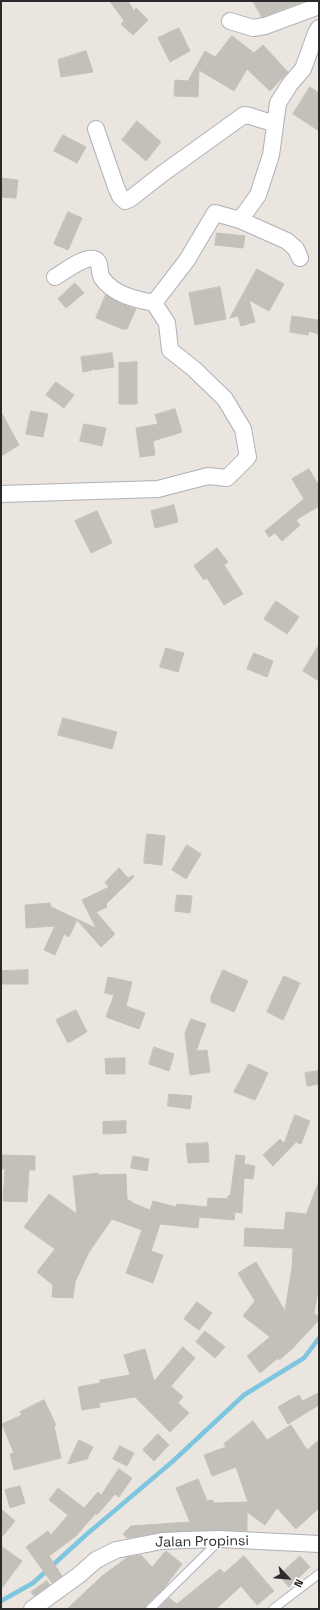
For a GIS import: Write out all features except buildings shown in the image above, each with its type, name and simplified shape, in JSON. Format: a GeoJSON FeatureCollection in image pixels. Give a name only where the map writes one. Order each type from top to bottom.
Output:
{"type":"FeatureCollection","features":[{"type":"Feature","properties":{"kind":"street"},"geometry":{"type":"LineString","coordinates":[[230,21],[253,28],[264,26],[319,6]]}},
{"type":"Feature","properties":{"kind":"street"},"geometry":{"type":"LineString","coordinates":[[240,220],[258,195],[272,155],[278,103],[290,84],[303,69],[314,37],[319,28]]}},
{"type":"Feature","properties":{"kind":"street"},"geometry":{"type":"LineString","coordinates":[[96,129],[116,187],[120,196],[125,200],[130,199],[244,115],[275,124]]}},
{"type":"Feature","properties":{"kind":"street"},"geometry":{"type":"LineString","coordinates":[[154,303],[187,260],[215,213],[240,220],[287,241],[296,249],[300,258]]}},
{"type":"Feature","properties":{"kind":"street"},"geometry":{"type":"LineString","coordinates":[[1,494],[158,489],[208,476],[227,478],[248,457],[243,429],[225,399],[194,369],[170,350],[167,323],[154,303],[126,296],[112,288],[102,278],[100,273],[100,265],[98,261],[94,259],[87,259],[55,277]]}},
{"type":"Feature","properties":{"kind":"street","name":"Jalan Propinsi"},"geometry":{"type":"LineString","coordinates":[[32,1609],[79,1575],[96,1560],[116,1550],[162,1541],[220,1539],[319,1544]]}},
{"type":"Feature","properties":{"kind":"lane"},"geometry":{"type":"LineString","coordinates":[[150,1609],[220,1539]]}},
{"type":"Feature","properties":{"kind":"lane"},"geometry":{"type":"LineString","coordinates":[[273,1609],[319,1574]]}},
{"type":"Feature","properties":{"kind":"waterway"},"geometry":{"type":"LineString","coordinates":[[1,1601],[33,1583],[87,1534],[172,1462],[244,1395],[304,1358],[319,1338]]}}]}
